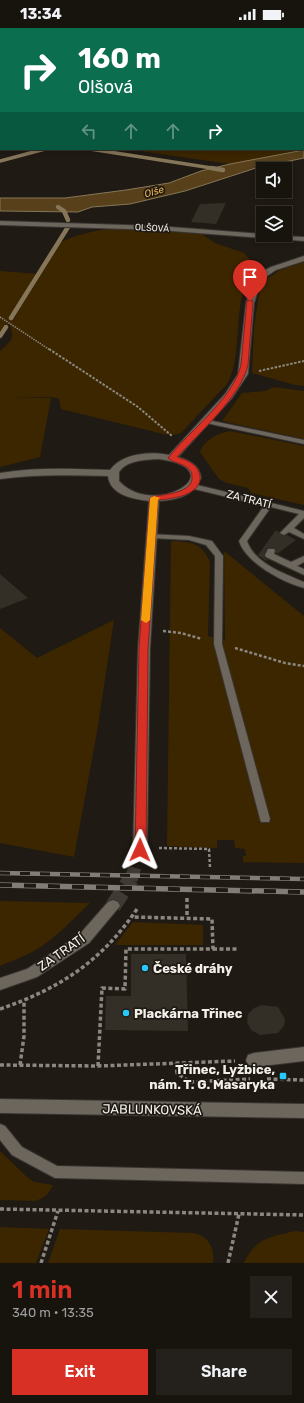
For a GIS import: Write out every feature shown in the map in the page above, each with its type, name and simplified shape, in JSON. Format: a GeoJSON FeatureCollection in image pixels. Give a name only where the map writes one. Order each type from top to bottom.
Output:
{"type":"FeatureCollection","features":[{"type":"Feature","properties":{"kind":"street","name":"OLŠOVÁ"},"geometry":{"type":"LineString","coordinates":[[0,223],[158,228],[304,239]]}},
{"type":"Feature","properties":{"kind":"street"},"geometry":{"type":"LineString","coordinates":[[172,458],[229,396],[243,374],[250,301],[257,282],[265,274],[284,264],[304,258]]}},
{"type":"Feature","properties":{"kind":"street"},"geometry":{"type":"LineString","coordinates":[[158,456],[172,458],[191,466],[196,472],[196,479],[193,486],[184,492],[170,497],[154,498],[136,496],[122,490],[114,482],[114,473],[125,463],[143,457],[158,456]]}},
{"type":"Feature","properties":{"kind":"street"},"geometry":{"type":"LineString","coordinates":[[0,476],[50,471],[114,473]]}},
{"type":"Feature","properties":{"kind":"street"},"geometry":{"type":"LineString","coordinates":[[140,850],[144,649],[154,498]]}},
{"type":"Feature","properties":{"kind":"street","name":"ZA TRATÍ"},"geometry":{"type":"LineString","coordinates":[[0,984],[32,973],[84,939],[114,906]]}},
{"type":"Feature","properties":{"kind":"street"},"geometry":{"type":"LineString","coordinates":[[254,1060],[304,1054]]}},
{"type":"Feature","properties":{"kind":"street","name":"JABLUNKOVSKÁ"},"geometry":{"type":"LineString","coordinates":[[0,1106],[304,1111]]}},
{"type":"Feature","properties":{"kind":"lane"},"geometry":{"type":"LineString","coordinates":[[206,421],[304,442]]}},
{"type":"Feature","properties":{"kind":"lane","name":"ZA TRATÍ"},"geometry":{"type":"LineString","coordinates":[[193,486],[304,514]]}},
{"type":"Feature","properties":{"kind":"lane"},"geometry":{"type":"LineString","coordinates":[[269,504],[244,541],[244,545],[255,559],[276,572],[304,585]]}},
{"type":"Feature","properties":{"kind":"lane"},"geometry":{"type":"LineString","coordinates":[[304,514],[286,531],[304,537]]}},
{"type":"Feature","properties":{"kind":"lane"},"geometry":{"type":"LineString","coordinates":[[151,536],[189,538],[196,540],[209,544],[219,556],[218,644],[265,819]]}},
{"type":"Feature","properties":{"kind":"lane"},"geometry":{"type":"LineString","coordinates":[[271,551],[268,555],[304,572]]}},
{"type":"Feature","properties":{"kind":"lane"},"geometry":{"type":"LineString","coordinates":[[291,566],[304,558]]}},
{"type":"Feature","properties":{"kind":"lane"},"geometry":{"type":"LineString","coordinates":[[0,1130],[17,1151],[55,1172],[304,1178]]}},
{"type":"Feature","properties":{"kind":"path"},"geometry":{"type":"LineString","coordinates":[[0,317],[138,407],[173,437],[187,443]]}},
{"type":"Feature","properties":{"kind":"path"},"geometry":{"type":"LineString","coordinates":[[243,374],[304,361]]}},
{"type":"Feature","properties":{"kind":"path"},"geometry":{"type":"LineString","coordinates":[[156,848],[209,849],[210,868]]}},
{"type":"Feature","properties":{"kind":"path"},"geometry":{"type":"LineString","coordinates":[[187,898],[187,917]]}},
{"type":"Feature","properties":{"kind":"path"},"geometry":{"type":"LineString","coordinates":[[133,917],[187,917],[212,919],[213,949]]}},
{"type":"Feature","properties":{"kind":"path"},"geometry":{"type":"LineString","coordinates":[[98,1066],[102,988],[125,989],[126,949],[236,949]]}},
{"type":"Feature","properties":{"kind":"path"},"geometry":{"type":"LineString","coordinates":[[20,1065],[24,1036],[24,1001]]}},
{"type":"Feature","properties":{"kind":"path"},"geometry":{"type":"LineString","coordinates":[[0,1065],[98,1066],[254,1060]]}},
{"type":"Feature","properties":{"kind":"path"},"geometry":{"type":"LineString","coordinates":[[176,1063],[177,1073],[190,1082],[253,1079]]}},
{"type":"Feature","properties":{"kind":"path"},"geometry":{"type":"LineString","coordinates":[[260,1079],[304,1080]]}},
{"type":"Feature","properties":{"kind":"path"},"geometry":{"type":"LineString","coordinates":[[0,1209],[304,1215]]}},
{"type":"Feature","properties":{"kind":"path"},"geometry":{"type":"LineString","coordinates":[[41,1263],[58,1211]]}},
{"type":"Feature","properties":{"kind":"path"},"geometry":{"type":"LineString","coordinates":[[228,1263],[239,1214]]}},
{"type":"Feature","properties":{"kind":"shaded area"},"geometry":{"type":"Polygon","coordinates":[[[133,150],[304,150],[230,164],[133,150]]]}},
{"type":"Feature","properties":{"kind":"shaded area"},"geometry":{"type":"Polygon","coordinates":[[[114,228],[202,234],[215,243],[244,253],[252,262],[254,269],[245,286],[242,298],[235,362],[232,374],[227,384],[181,433],[174,435],[163,434],[61,409],[59,399],[51,397],[8,397],[51,398],[40,457],[0,467],[0,351],[10,342],[12,333],[9,323],[6,330],[0,333],[0,271],[39,274],[50,253],[60,243],[83,234],[114,228]]]}},
{"type":"Feature","properties":{"kind":"shaded area"},"geometry":{"type":"Polygon","coordinates":[[[304,262],[304,386],[295,385],[252,373],[254,327],[260,289],[267,279],[280,270],[304,262]]]}},
{"type":"Feature","properties":{"kind":"shaded area"},"geometry":{"type":"Polygon","coordinates":[[[274,387],[304,391],[304,439],[222,421],[242,393],[265,391],[274,387]]]}},
{"type":"Feature","properties":{"kind":"shaded area"},"geometry":{"type":"Polygon","coordinates":[[[230,431],[304,446],[304,505],[251,493],[248,488],[227,483],[219,479],[200,452],[205,444],[212,438],[221,433],[230,431]]]}},
{"type":"Feature","properties":{"kind":"shaded area"},"geometry":{"type":"Polygon","coordinates":[[[171,541],[195,544],[203,550],[210,562],[208,636],[225,641],[224,551],[304,616],[304,863],[243,862],[243,856],[246,856],[245,849],[235,848],[234,840],[217,840],[217,848],[167,846],[171,541]]]}},
{"type":"Feature","properties":{"kind":"shaded area"},"geometry":{"type":"Polygon","coordinates":[[[114,620],[97,732],[74,857],[0,843],[0,628],[37,658],[114,620]]]}},
{"type":"Feature","properties":{"kind":"shaded area"},"geometry":{"type":"Polygon","coordinates":[[[0,901],[90,903],[64,928],[42,946],[0,966],[0,901]]]}},
{"type":"Feature","properties":{"kind":"shaded area"},"geometry":{"type":"Polygon","coordinates":[[[133,922],[203,925],[203,945],[115,945],[133,922]]]}},
{"type":"Feature","properties":{"kind":"shaded area"},"geometry":{"type":"Polygon","coordinates":[[[0,1151],[34,1182],[53,1185],[52,1188],[41,1199],[35,1201],[0,1200],[0,1151]]]}},
{"type":"Feature","properties":{"kind":"shaded area"},"geometry":{"type":"Polygon","coordinates":[[[0,1227],[49,1229],[36,1263],[0,1263],[0,1227]]]}},
{"type":"Feature","properties":{"kind":"shaded area"},"geometry":{"type":"Polygon","coordinates":[[[60,1229],[194,1233],[203,1237],[210,1244],[213,1252],[213,1263],[48,1263],[60,1229]]]}},
{"type":"Feature","properties":{"kind":"shaded area"},"geometry":{"type":"Polygon","coordinates":[[[295,1231],[304,1232],[304,1263],[244,1263],[248,1255],[258,1243],[271,1237],[295,1231]]]}},
{"type":"Feature","properties":{"kind":"water"},"geometry":{"type":"Polygon","coordinates":[[[304,150],[304,158],[285,162],[256,162],[256,168],[185,191],[130,204],[92,207],[78,212],[0,211],[0,198],[65,198],[126,190],[169,183],[201,171],[304,150]]]}},
{"type":"Feature","properties":{"kind":"building"},"geometry":{"type":"Polygon","coordinates":[[[226,203],[216,224],[191,222],[200,204],[226,203]]]}},
{"type":"Feature","properties":{"kind":"building"},"geometry":{"type":"Polygon","coordinates":[[[276,530],[283,536],[287,535],[296,540],[277,554],[274,548],[267,548],[264,554],[265,558],[268,560],[266,561],[258,555],[276,530]]]}},
{"type":"Feature","properties":{"kind":"building"},"geometry":{"type":"Polygon","coordinates":[[[0,574],[28,598],[0,609],[0,574]]]}},
{"type":"Feature","properties":{"kind":"building"},"geometry":{"type":"Polygon","coordinates":[[[131,954],[186,954],[188,1031],[105,1030],[106,996],[131,996],[131,954]]]}},
{"type":"Feature","properties":{"kind":"building"},"geometry":{"type":"Polygon","coordinates":[[[262,1005],[278,1007],[285,1019],[284,1026],[278,1033],[260,1035],[251,1030],[247,1022],[248,1014],[254,1008],[262,1005]]]}},
{"type":"Feature","properties":{"kind":"waterway"},"geometry":{"type":"LineString","coordinates":[[0,161],[41,150]]}},
{"type":"Feature","properties":{"kind":"waterway"},"geometry":{"type":"LineString","coordinates":[[96,150],[218,169]]}},
{"type":"Feature","properties":{"kind":"waterway","name":"Olše"},"geometry":{"type":"LineString","coordinates":[[211,168],[223,170]]}},
{"type":"Feature","properties":{"kind":"waterway"},"geometry":{"type":"LineString","coordinates":[[58,207],[64,211],[68,220]]}},
{"type":"Feature","properties":{"kind":"waterway"},"geometry":{"type":"LineString","coordinates":[[11,318],[68,227]]}},
{"type":"Feature","properties":{"kind":"waterway"},"geometry":{"type":"LineString","coordinates":[[0,336],[6,327]]}},
{"type":"Feature","properties":{"kind":"tunnel"},"geometry":{"type":"LineString","coordinates":[[131,880],[140,850]]}},
{"type":"Feature","properties":{"kind":"tunnel"},"geometry":{"type":"LineString","coordinates":[[113,906],[131,879]]}},
{"type":"Feature","properties":{"kind":"railway"},"geometry":{"type":"LineString","coordinates":[[0,873],[304,879]]}},
{"type":"Feature","properties":{"kind":"railway"},"geometry":{"type":"LineString","coordinates":[[0,885],[304,892]]}},
{"type":"Feature","properties":{"kind":"slow traffic"},"geometry":{"type":"LineString","coordinates":[[146,620],[154,498],[156,498]]}},
{"type":"Feature","properties":{"kind":"place","name":"České dráhy"},"geometry":{"type":"Point","coordinates":[145,968]}},
{"type":"Feature","properties":{"kind":"place","name":"Plackárna Třinec"},"geometry":{"type":"Point","coordinates":[126,1013]}},
{"type":"Feature","properties":{"kind":"place","name":"Třinec, Lyžbice, nám. T. G. Masaryka"},"geometry":{"type":"Point","coordinates":[283,1076]}},
{"type":"Feature","properties":{"kind":"route"},"geometry":{"type":"LineString","coordinates":[[140,850],[144,649],[154,498],[170,497],[184,492],[193,486],[196,479],[196,472],[191,466],[172,458],[229,396],[243,374],[250,301]]}}]}
